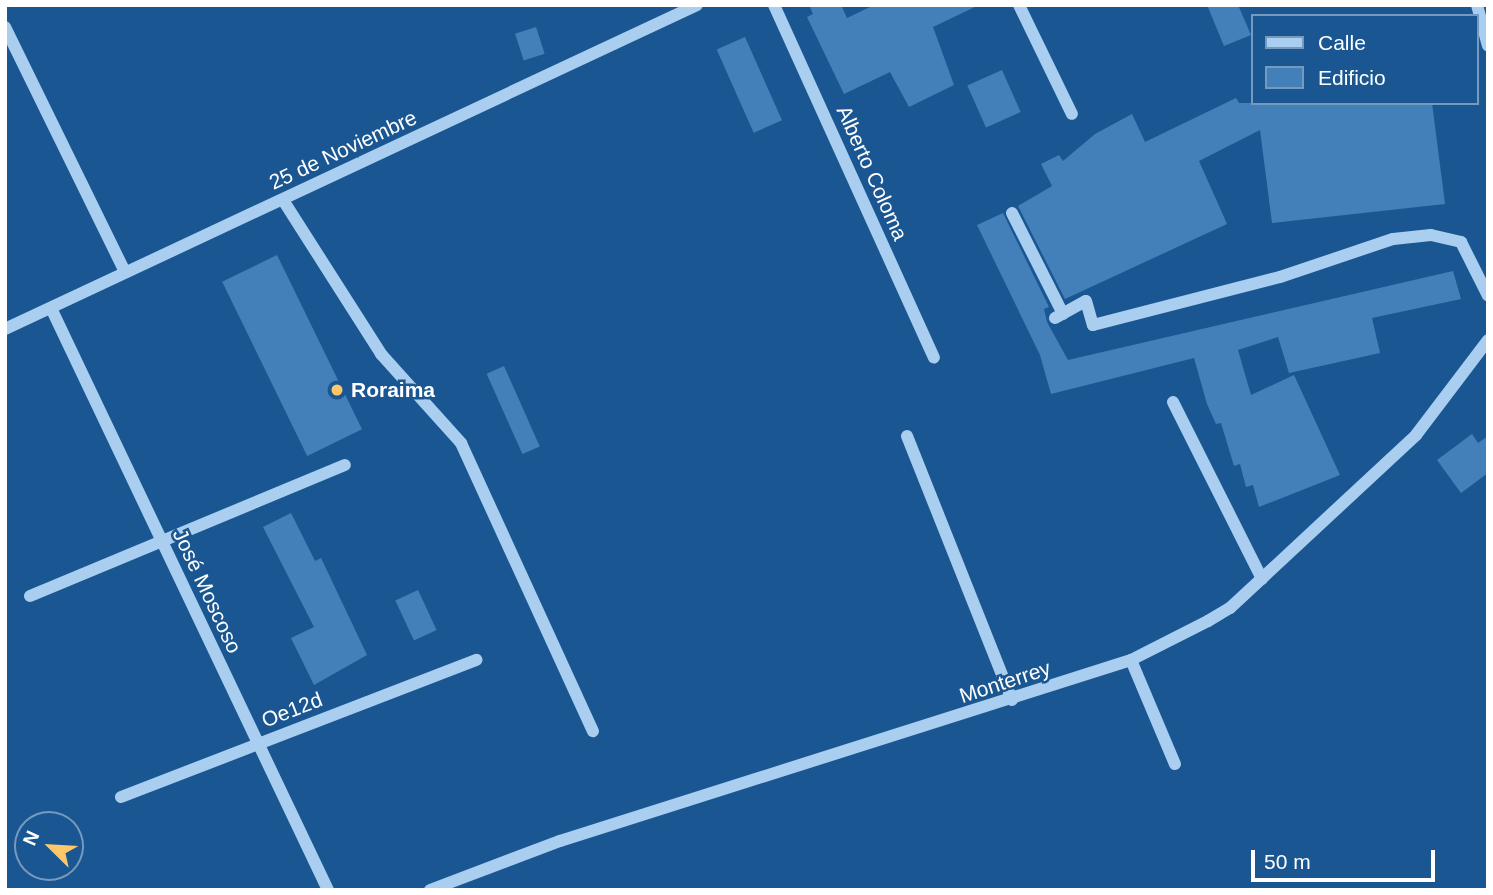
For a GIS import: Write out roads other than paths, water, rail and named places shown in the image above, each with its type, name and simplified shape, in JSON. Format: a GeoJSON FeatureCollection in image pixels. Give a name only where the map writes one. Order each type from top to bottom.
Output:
{"type":"FeatureCollection","features":[{"type":"Feature","properties":{"kind":"street","name":"25 de Noviembre"},"geometry":{"type":"LineString","coordinates":[[5,329],[697,5]]}},
{"type":"Feature","properties":{"kind":"street","name":"Alberto Coloma"},"geometry":{"type":"LineString","coordinates":[[774,5],[934,357]]}},
{"type":"Feature","properties":{"kind":"street"},"geometry":{"type":"LineString","coordinates":[[1018,5],[1072,114]]}},
{"type":"Feature","properties":{"kind":"street"},"geometry":{"type":"LineString","coordinates":[[1477,5],[1488,46]]}},
{"type":"Feature","properties":{"kind":"street"},"geometry":{"type":"LineString","coordinates":[[5,27],[125,272]]}},
{"type":"Feature","properties":{"kind":"street"},"geometry":{"type":"LineString","coordinates":[[283,200],[382,354],[461,443],[593,731]]}},
{"type":"Feature","properties":{"kind":"street"},"geometry":{"type":"LineString","coordinates":[[1012,213],[1059,316],[1086,301],[1093,326],[1280,276],[1393,239],[1431,235],[1461,242],[1488,296]]}},
{"type":"Feature","properties":{"kind":"street","name":"José Moscoso"},"geometry":{"type":"LineString","coordinates":[[51,308],[328,890]]}},
{"type":"Feature","properties":{"kind":"street","name":"Monterrey"},"geometry":{"type":"LineString","coordinates":[[430,890],[560,841],[1012,701],[1131,660],[1230,608],[1416,435],[1488,340]]}},
{"type":"Feature","properties":{"kind":"street"},"geometry":{"type":"LineString","coordinates":[[1174,402],[1262,579]]}},
{"type":"Feature","properties":{"kind":"street"},"geometry":{"type":"LineString","coordinates":[[907,436],[1012,701]]}},
{"type":"Feature","properties":{"kind":"street"},"geometry":{"type":"LineString","coordinates":[[30,596],[345,465]]}},
{"type":"Feature","properties":{"kind":"street","name":"Oe12d"},"geometry":{"type":"LineString","coordinates":[[121,797],[476,660]]}},
{"type":"Feature","properties":{"kind":"street"},"geometry":{"type":"LineString","coordinates":[[1131,660],[1175,764]]}},
{"type":"Feature","properties":{"kind":"place","name":"Roraima"},"geometry":{"type":"Point","coordinates":[337,390]}}]}
